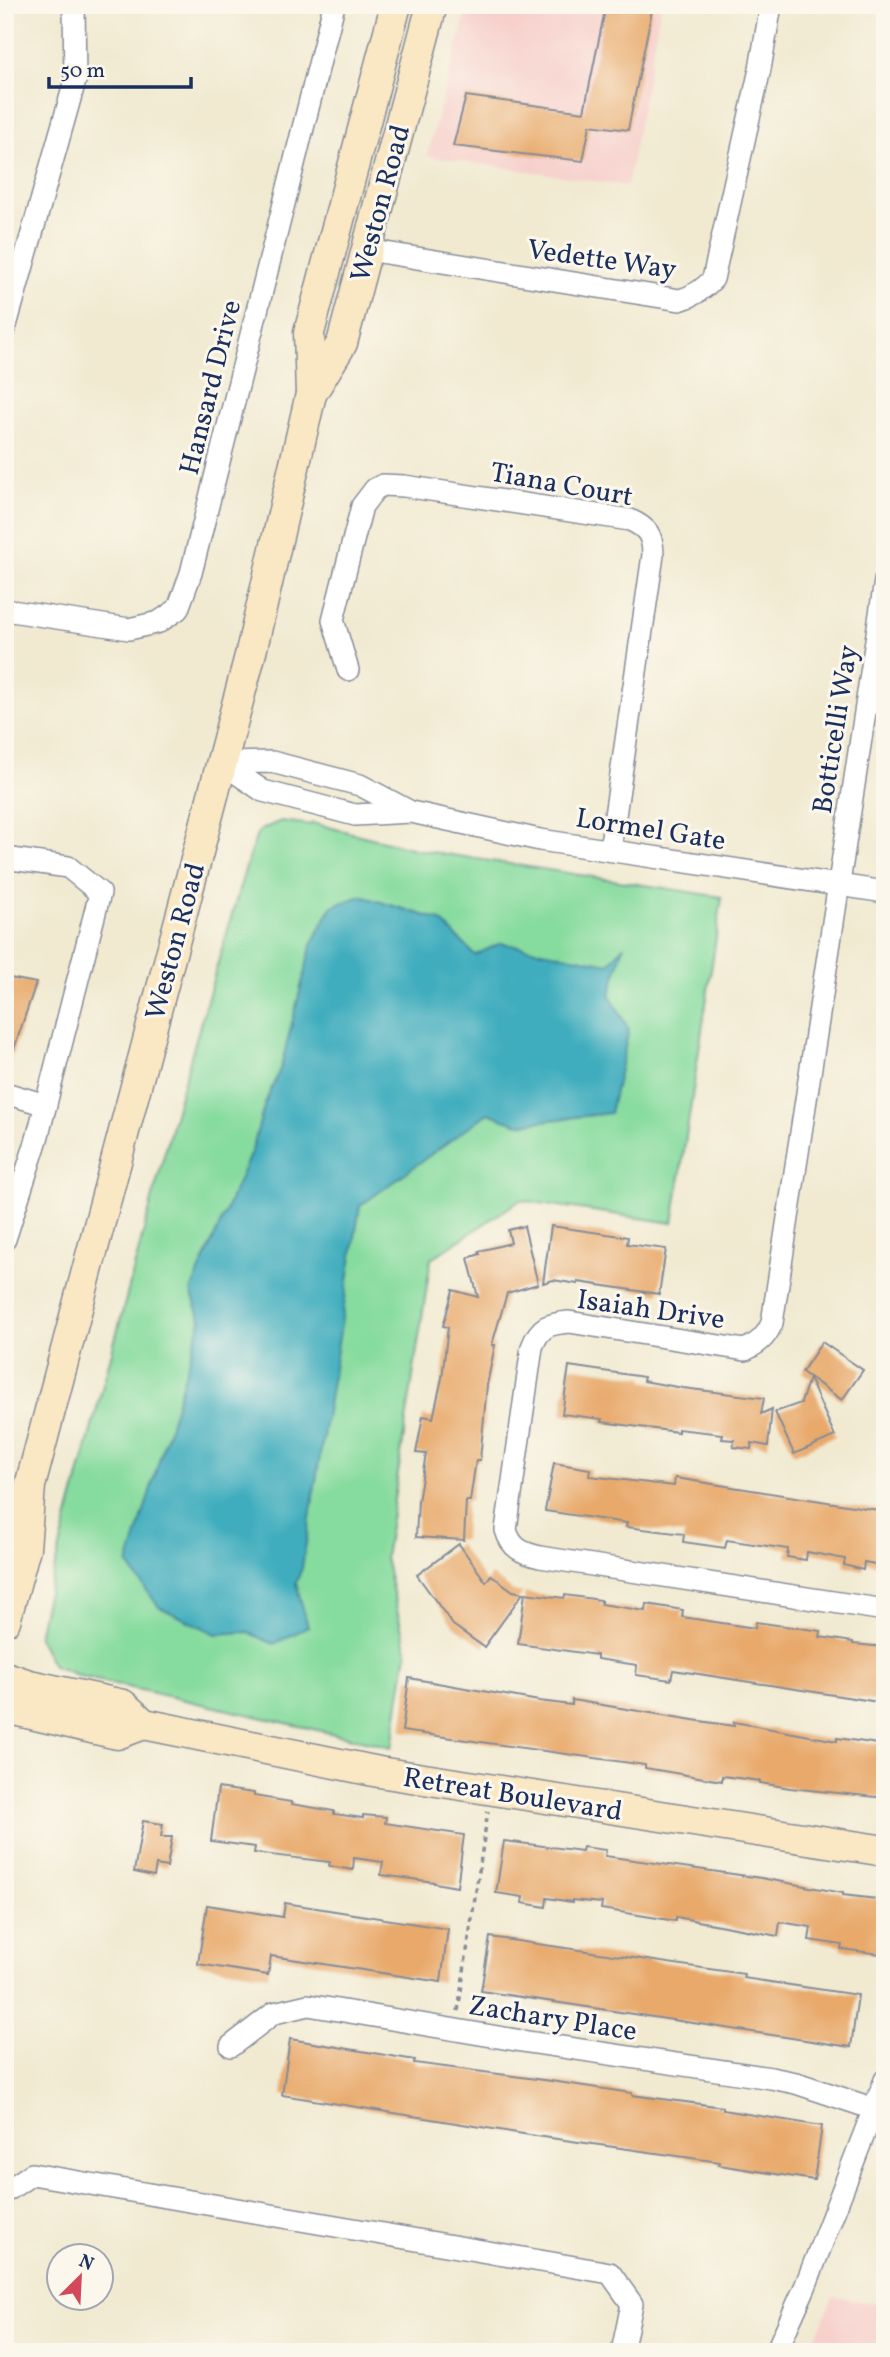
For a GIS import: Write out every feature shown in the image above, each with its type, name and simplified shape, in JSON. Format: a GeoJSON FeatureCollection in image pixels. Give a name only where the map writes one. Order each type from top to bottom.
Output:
{"type":"FeatureCollection","features":[{"type":"Feature","properties":{"kind":"main road","name":"Weston Road"},"geometry":{"type":"LineString","coordinates":[[5,1621],[25,1548],[30,1486],[251,652],[311,394],[309,333],[396,5]]}},
{"type":"Feature","properties":{"kind":"main road","name":"Weston Road"},"geometry":{"type":"LineString","coordinates":[[311,394],[342,343],[432,5]]}},
{"type":"Feature","properties":{"kind":"main road","name":"Weston Road"},"geometry":{"type":"LineString","coordinates":[[5,1520],[30,1486]]}},
{"type":"Feature","properties":{"kind":"main road","name":"Retreat Boulevard"},"geometry":{"type":"LineString","coordinates":[[5,1677],[123,1705],[144,1724],[379,1772],[885,1851]]}},
{"type":"Feature","properties":{"kind":"main road","name":"Retreat Boulevard"},"geometry":{"type":"LineString","coordinates":[[5,1708],[117,1734],[144,1724]]}},
{"type":"Feature","properties":{"kind":"street"},"geometry":{"type":"LineString","coordinates":[[5,329],[75,81],[74,5]]}},
{"type":"Feature","properties":{"kind":"street","name":"Hansard Drive"},"geometry":{"type":"LineString","coordinates":[[5,610],[129,629],[159,622],[178,609],[191,573],[334,5]]}},
{"type":"Feature","properties":{"kind":"street","name":"Vedette Way"},"geometry":{"type":"LineString","coordinates":[[367,250],[680,300],[694,296],[713,279],[760,69],[771,5]]}},
{"type":"Feature","properties":{"kind":"street","name":"Tiana Court"},"geometry":{"type":"LineString","coordinates":[[348,670],[333,620],[362,506],[374,489],[383,485],[404,486],[630,520],[641,525],[650,532],[653,555],[610,850]]}},
{"type":"Feature","properties":{"kind":"street","name":"Botticelli Way"},"geometry":{"type":"LineString","coordinates":[[839,885],[885,581]]}},
{"type":"Feature","properties":{"kind":"street","name":"Lormel Gate"},"geometry":{"type":"LineString","coordinates":[[222,763],[272,762],[285,765],[360,785],[411,812]]}},
{"type":"Feature","properties":{"kind":"street","name":"Lormel Gate"},"geometry":{"type":"LineString","coordinates":[[222,763],[263,791],[355,815],[411,812],[540,839],[885,892]]}},
{"type":"Feature","properties":{"kind":"street"},"geometry":{"type":"LineString","coordinates":[[5,858],[68,867],[100,893],[46,1105],[5,1239]]}},
{"type":"Feature","properties":{"kind":"street","name":"Isaiah Drive"},"geometry":{"type":"LineString","coordinates":[[839,885],[772,1323],[767,1334],[758,1344],[745,1350],[569,1322],[551,1324],[543,1329],[532,1347],[506,1530],[515,1547],[533,1555],[885,1610]]}},
{"type":"Feature","properties":{"kind":"street"},"geometry":{"type":"LineString","coordinates":[[5,1093],[46,1105]]}},
{"type":"Feature","properties":{"kind":"street","name":"Zachary Place"},"geometry":{"type":"LineString","coordinates":[[231,2046],[274,2013],[308,2005],[516,2040],[771,2078],[796,2083],[874,2109]]}},
{"type":"Feature","properties":{"kind":"street"},"geometry":{"type":"LineString","coordinates":[[776,2352],[805,2287],[885,2080]]}},
{"type":"Feature","properties":{"kind":"street"},"geometry":{"type":"LineString","coordinates":[[5,2192],[32,2174],[610,2273],[632,2304],[622,2352]]}},
{"type":"Feature","properties":{"kind":"path"},"geometry":{"type":"LineString","coordinates":[[457,2016],[489,1809]]}},
{"type":"Feature","properties":{"kind":"shaded area"},"geometry":{"type":"Polygon","coordinates":[[[468,5],[661,5],[627,186],[427,156],[468,5]]]}},
{"type":"Feature","properties":{"kind":"shaded area"},"geometry":{"type":"Polygon","coordinates":[[[833,2297],[885,2305],[885,2352],[809,2352],[833,2297]]]}},
{"type":"Feature","properties":{"kind":"green space"},"geometry":{"type":"Polygon","coordinates":[[[281,821],[312,823],[419,850],[722,897],[673,1223],[520,1200],[431,1259],[385,1558],[407,1652],[392,1747],[83,1677],[53,1666],[38,1637],[181,1091],[244,873],[257,834],[281,821]]]}},
{"type":"Feature","properties":{"kind":"water"},"geometry":{"type":"Polygon","coordinates":[[[361,896],[440,920],[475,955],[501,943],[609,964],[624,945],[610,995],[629,1030],[610,1113],[518,1124],[488,1113],[360,1206],[302,1568],[296,1583],[308,1627],[274,1644],[247,1632],[216,1634],[159,1607],[128,1565],[201,1320],[191,1291],[252,1150],[265,1103],[281,1067],[312,943],[332,906],[361,896]]]}},
{"type":"Feature","properties":{"kind":"building"},"geometry":{"type":"Polygon","coordinates":[[[606,5],[653,5],[628,130],[590,125],[583,161],[453,146],[466,96],[584,112],[606,5]]]}},
{"type":"Feature","properties":{"kind":"building"},"geometry":{"type":"Polygon","coordinates":[[[5,977],[36,983],[8,1067],[5,1067],[5,977]]]}},
{"type":"Feature","properties":{"kind":"building"},"geometry":{"type":"Polygon","coordinates":[[[524,1226],[538,1284],[507,1293],[492,1345],[495,1345],[487,1385],[480,1460],[476,1460],[470,1501],[466,1501],[464,1540],[416,1537],[418,1501],[426,1454],[416,1453],[423,1416],[433,1418],[442,1378],[448,1327],[443,1326],[453,1290],[478,1297],[468,1258],[480,1254],[479,1251],[511,1243],[508,1230],[524,1226]]]}},
{"type":"Feature","properties":{"kind":"building"},"geometry":{"type":"Polygon","coordinates":[[[551,1226],[628,1237],[627,1244],[666,1249],[659,1294],[578,1282],[553,1280],[543,1283],[551,1226]]]}},
{"type":"Feature","properties":{"kind":"building"},"geometry":{"type":"Polygon","coordinates":[[[822,1342],[863,1370],[842,1400],[802,1372],[822,1342]]]}},
{"type":"Feature","properties":{"kind":"building"},"geometry":{"type":"Polygon","coordinates":[[[569,1366],[644,1377],[643,1381],[683,1388],[764,1398],[761,1414],[772,1409],[768,1446],[752,1443],[751,1449],[733,1447],[734,1440],[722,1439],[723,1434],[678,1429],[678,1432],[562,1414],[569,1366]]]}},
{"type":"Feature","properties":{"kind":"building"},"geometry":{"type":"Polygon","coordinates":[[[809,1378],[835,1436],[794,1454],[775,1412],[801,1403],[809,1378]]]}},
{"type":"Feature","properties":{"kind":"building"},"geometry":{"type":"Polygon","coordinates":[[[554,1463],[590,1469],[589,1476],[674,1486],[675,1478],[885,1511],[885,1566],[864,1562],[863,1570],[844,1565],[845,1559],[807,1552],[806,1560],[787,1557],[788,1549],[727,1540],[725,1548],[683,1542],[684,1534],[626,1527],[627,1523],[545,1511],[554,1463]]]}},
{"type":"Feature","properties":{"kind":"building"},"geometry":{"type":"Polygon","coordinates":[[[459,1544],[486,1582],[491,1575],[513,1591],[523,1593],[484,1647],[453,1625],[417,1575],[459,1544]]]}},
{"type":"Feature","properties":{"kind":"building"},"geometry":{"type":"Polygon","coordinates":[[[525,1593],[601,1600],[601,1604],[646,1611],[647,1604],[683,1610],[682,1617],[755,1628],[756,1622],[821,1631],[820,1637],[885,1647],[885,1703],[673,1670],[671,1680],[636,1675],[637,1665],[597,1659],[597,1655],[518,1644],[525,1593]]]}},
{"type":"Feature","properties":{"kind":"building"},"geometry":{"type":"Polygon","coordinates":[[[409,1678],[539,1701],[572,1705],[572,1700],[734,1726],[734,1722],[837,1741],[837,1738],[885,1745],[885,1798],[790,1788],[722,1776],[722,1781],[645,1768],[645,1765],[402,1731],[409,1678]]]}},
{"type":"Feature","properties":{"kind":"building"},"geometry":{"type":"Polygon","coordinates":[[[218,1788],[254,1793],[254,1796],[334,1811],[334,1814],[363,1818],[363,1815],[386,1817],[385,1823],[464,1835],[457,1887],[381,1875],[383,1862],[354,1858],[353,1870],[329,1866],[330,1862],[254,1853],[255,1847],[211,1841],[218,1788]]]}},
{"type":"Feature","properties":{"kind":"building"},"geometry":{"type":"Polygon","coordinates":[[[143,1821],[163,1824],[161,1837],[172,1837],[167,1867],[156,1865],[154,1876],[134,1872],[143,1821]]]}},
{"type":"Feature","properties":{"kind":"building"},"geometry":{"type":"Polygon","coordinates":[[[504,1841],[582,1851],[583,1847],[606,1850],[605,1856],[761,1878],[843,1895],[885,1900],[880,1954],[841,1949],[842,1945],[809,1940],[811,1927],[780,1922],[778,1936],[676,1917],[676,1921],[601,1909],[602,1903],[547,1898],[546,1907],[522,1903],[523,1897],[496,1893],[504,1841]]]}},
{"type":"Feature","properties":{"kind":"building"},"geometry":{"type":"Polygon","coordinates":[[[285,1903],[448,1929],[441,1982],[271,1956],[268,1975],[198,1964],[207,1905],[283,1917],[285,1903]]]}},
{"type":"Feature","properties":{"kind":"building"},"geometry":{"type":"Polygon","coordinates":[[[490,1937],[744,1974],[743,1978],[858,1995],[851,2047],[481,1991],[490,1937]]]}},
{"type":"Feature","properties":{"kind":"building"},"geometry":{"type":"Polygon","coordinates":[[[290,2039],[415,2060],[414,2063],[723,2107],[723,2110],[822,2126],[814,2180],[719,2165],[720,2162],[536,2136],[282,2095],[290,2039]]]}}]}
